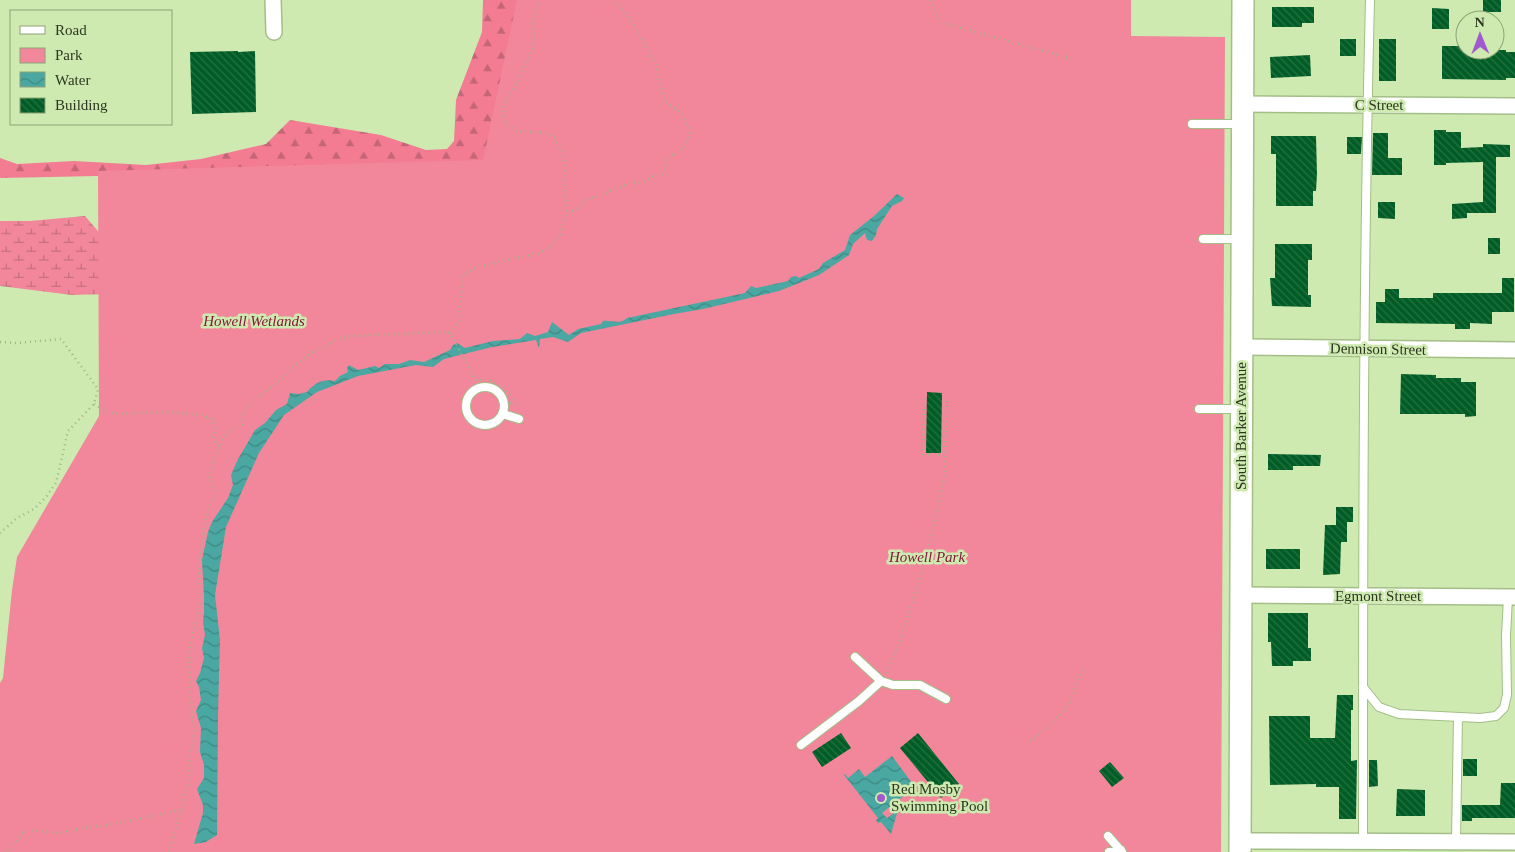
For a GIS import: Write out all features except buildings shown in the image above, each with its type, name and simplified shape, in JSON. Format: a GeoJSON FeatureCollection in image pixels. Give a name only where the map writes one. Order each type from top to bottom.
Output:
{"type":"FeatureCollection","features":[{"type":"Feature","properties":{"kind":"main road","name":"South Barker Avenue"},"geometry":{"type":"LineString","coordinates":[[1240,847],[1243,0]]}},
{"type":"Feature","properties":{"kind":"street"},"geometry":{"type":"LineString","coordinates":[[273,0],[274,32]]}},
{"type":"Feature","properties":{"kind":"street","name":"C Street"},"geometry":{"type":"LineString","coordinates":[[1243,114],[1367,105],[1515,106]]}},
{"type":"Feature","properties":{"kind":"street","name":"Dennison Street"},"geometry":{"type":"LineString","coordinates":[[1242,347],[1515,350]]}},
{"type":"Feature","properties":{"kind":"street","name":"Egmont Street"},"geometry":{"type":"LineString","coordinates":[[1241,595],[1511,597]]}},
{"type":"Feature","properties":{"kind":"street"},"geometry":{"type":"LineString","coordinates":[[1240,847],[1363,841],[1515,842]]}},
{"type":"Feature","properties":{"kind":"lane"},"geometry":{"type":"LineString","coordinates":[[1363,841],[1367,105],[1370,0]]}},
{"type":"Feature","properties":{"kind":"lane"},"geometry":{"type":"LineString","coordinates":[[1192,124],[1243,114]]}},
{"type":"Feature","properties":{"kind":"lane"},"geometry":{"type":"LineString","coordinates":[[1203,239],[1242,239]]}},
{"type":"Feature","properties":{"kind":"lane"},"geometry":{"type":"LineString","coordinates":[[484,387],[496,391],[504,401],[503,414],[495,423],[482,426],[471,420],[467,414],[466,402],[472,391],[484,387]]}},
{"type":"Feature","properties":{"kind":"lane"},"geometry":{"type":"LineString","coordinates":[[1199,409],[1242,409]]}},
{"type":"Feature","properties":{"kind":"lane"},"geometry":{"type":"LineString","coordinates":[[503,414],[519,419]]}},
{"type":"Feature","properties":{"kind":"lane"},"geometry":{"type":"LineString","coordinates":[[1363,686],[1379,706],[1399,714],[1480,718],[1496,716],[1504,708],[1507,695],[1506,636],[1511,597]]}},
{"type":"Feature","properties":{"kind":"lane"},"geometry":{"type":"LineString","coordinates":[[855,657],[881,681],[893,685],[920,685],[946,699]]}},
{"type":"Feature","properties":{"kind":"lane"},"geometry":{"type":"LineString","coordinates":[[801,744],[881,681]]}},
{"type":"Feature","properties":{"kind":"lane"},"geometry":{"type":"LineString","coordinates":[[1456,841],[1458,717]]}},
{"type":"Feature","properties":{"kind":"lane"},"geometry":{"type":"LineString","coordinates":[[1108,836],[1121,851]]}},
{"type":"Feature","properties":{"kind":"lane"},"geometry":{"type":"LineString","coordinates":[[1109,852],[1121,851]]}},
{"type":"Feature","properties":{"kind":"path"},"geometry":{"type":"LineString","coordinates":[[450,333],[461,319],[459,313],[463,276],[477,267],[539,253],[550,248],[560,234],[567,212],[564,183],[565,167],[562,151],[554,138],[547,133],[515,131],[506,124],[503,113],[506,101],[523,72],[532,50],[535,35],[533,24],[539,0]]}},
{"type":"Feature","properties":{"kind":"path"},"geometry":{"type":"LineString","coordinates":[[567,212],[573,211],[586,203],[588,198],[597,197],[630,183],[643,182],[652,176],[661,175],[664,172],[666,157],[679,153],[685,146],[690,132],[681,112],[665,102],[656,65],[632,22],[613,0]]}},
{"type":"Feature","properties":{"kind":"path"},"geometry":{"type":"LineString","coordinates":[[930,0],[940,22],[1072,59]]}},
{"type":"Feature","properties":{"kind":"path"},"geometry":{"type":"LineString","coordinates":[[450,333],[476,381],[490,380],[496,382],[511,394],[515,404],[504,401]]}},
{"type":"Feature","properties":{"kind":"path"},"geometry":{"type":"LineString","coordinates":[[169,852],[182,810],[188,781],[195,725],[192,721],[190,651],[201,599],[199,575],[204,528],[209,507],[215,496],[209,476],[219,446],[226,434],[242,424],[242,412],[312,353],[331,342],[348,336],[450,333]]}},
{"type":"Feature","properties":{"kind":"path"},"geometry":{"type":"LineString","coordinates":[[0,342],[16,344],[61,339],[98,389],[94,404],[68,430],[56,483],[34,509],[17,518],[0,533]]}},
{"type":"Feature","properties":{"kind":"path"},"geometry":{"type":"LineString","coordinates":[[924,399],[923,454],[945,454]]}},
{"type":"Feature","properties":{"kind":"path"},"geometry":{"type":"LineString","coordinates":[[881,681],[898,646],[919,582],[936,518],[944,478],[947,399]]}},
{"type":"Feature","properties":{"kind":"path"},"geometry":{"type":"LineString","coordinates":[[94,404],[105,411],[115,414],[184,413],[211,418],[215,426],[214,441],[219,446]]}},
{"type":"Feature","properties":{"kind":"path"},"geometry":{"type":"LineString","coordinates":[[1030,741],[1062,714],[1069,703],[1083,668]]}},
{"type":"Feature","properties":{"kind":"path"},"geometry":{"type":"LineString","coordinates":[[6,852],[22,833],[64,832],[182,810]]}},
{"type":"Feature","properties":{"kind":"green space"},"geometry":{"type":"Polygon","coordinates":[[[483,0],[718,0],[528,167],[0,178],[0,158],[17,164],[74,161],[146,165],[201,159],[266,144],[290,120],[381,135],[426,150],[447,149],[454,141],[456,100],[482,32],[483,0]]]}},
{"type":"Feature","properties":{"kind":"green space"},"geometry":{"type":"Polygon","coordinates":[[[517,0],[1131,0],[1131,36],[1225,37],[1221,852],[0,852],[0,683],[3,678],[17,557],[99,416],[98,171],[483,160],[517,0]]]}},
{"type":"Feature","properties":{"kind":"green space"},"geometry":{"type":"Polygon","coordinates":[[[85,216],[117,253],[105,294],[72,295],[0,286],[0,221],[30,221],[85,216]]]}},
{"type":"Feature","properties":{"kind":"water"},"geometry":{"type":"Polygon","coordinates":[[[897,194],[904,198],[892,206],[877,229],[872,241],[867,240],[865,233],[853,244],[849,255],[819,275],[779,291],[703,309],[581,333],[568,342],[553,337],[540,339],[539,348],[536,340],[492,347],[444,359],[433,367],[416,365],[358,376],[317,392],[284,415],[259,453],[226,527],[215,595],[220,640],[217,835],[206,842],[194,844],[203,813],[203,805],[197,789],[204,778],[204,765],[200,752],[201,728],[196,711],[201,700],[196,681],[204,658],[202,648],[205,635],[202,560],[212,522],[228,498],[233,485],[231,475],[237,461],[255,430],[265,423],[276,410],[287,404],[290,393],[299,394],[307,392],[319,382],[335,381],[348,372],[347,368],[349,365],[358,370],[375,366],[379,368],[385,364],[399,364],[410,360],[424,362],[450,350],[457,343],[465,348],[493,341],[520,339],[527,333],[535,336],[548,332],[552,322],[569,335],[578,329],[601,324],[603,321],[622,321],[627,318],[745,293],[751,286],[756,288],[788,281],[791,277],[796,276],[799,278],[819,269],[823,263],[845,250],[850,235],[897,194]]]}},
{"type":"Feature","properties":{"kind":"water","name":"Red Mosby Swimming Pool"},"geometry":{"type":"Polygon","coordinates":[[[892,756],[915,787],[882,813],[887,818],[898,810],[891,834],[881,822],[878,823],[876,820],[878,818],[844,775],[848,778],[859,769],[865,777],[892,756]]]}},
{"type":"Feature","properties":{"kind":"place","name":"Red Mosby Swimming Pool"},"geometry":{"type":"Point","coordinates":[881,798]}},
{"type":"Feature","properties":{"kind":"park label","name":"Howell Wetlands"},"geometry":{"type":"Point","coordinates":[254,321]}},
{"type":"Feature","properties":{"kind":"park label","name":"Howell Park"},"geometry":{"type":"Point","coordinates":[927,557]}}]}
